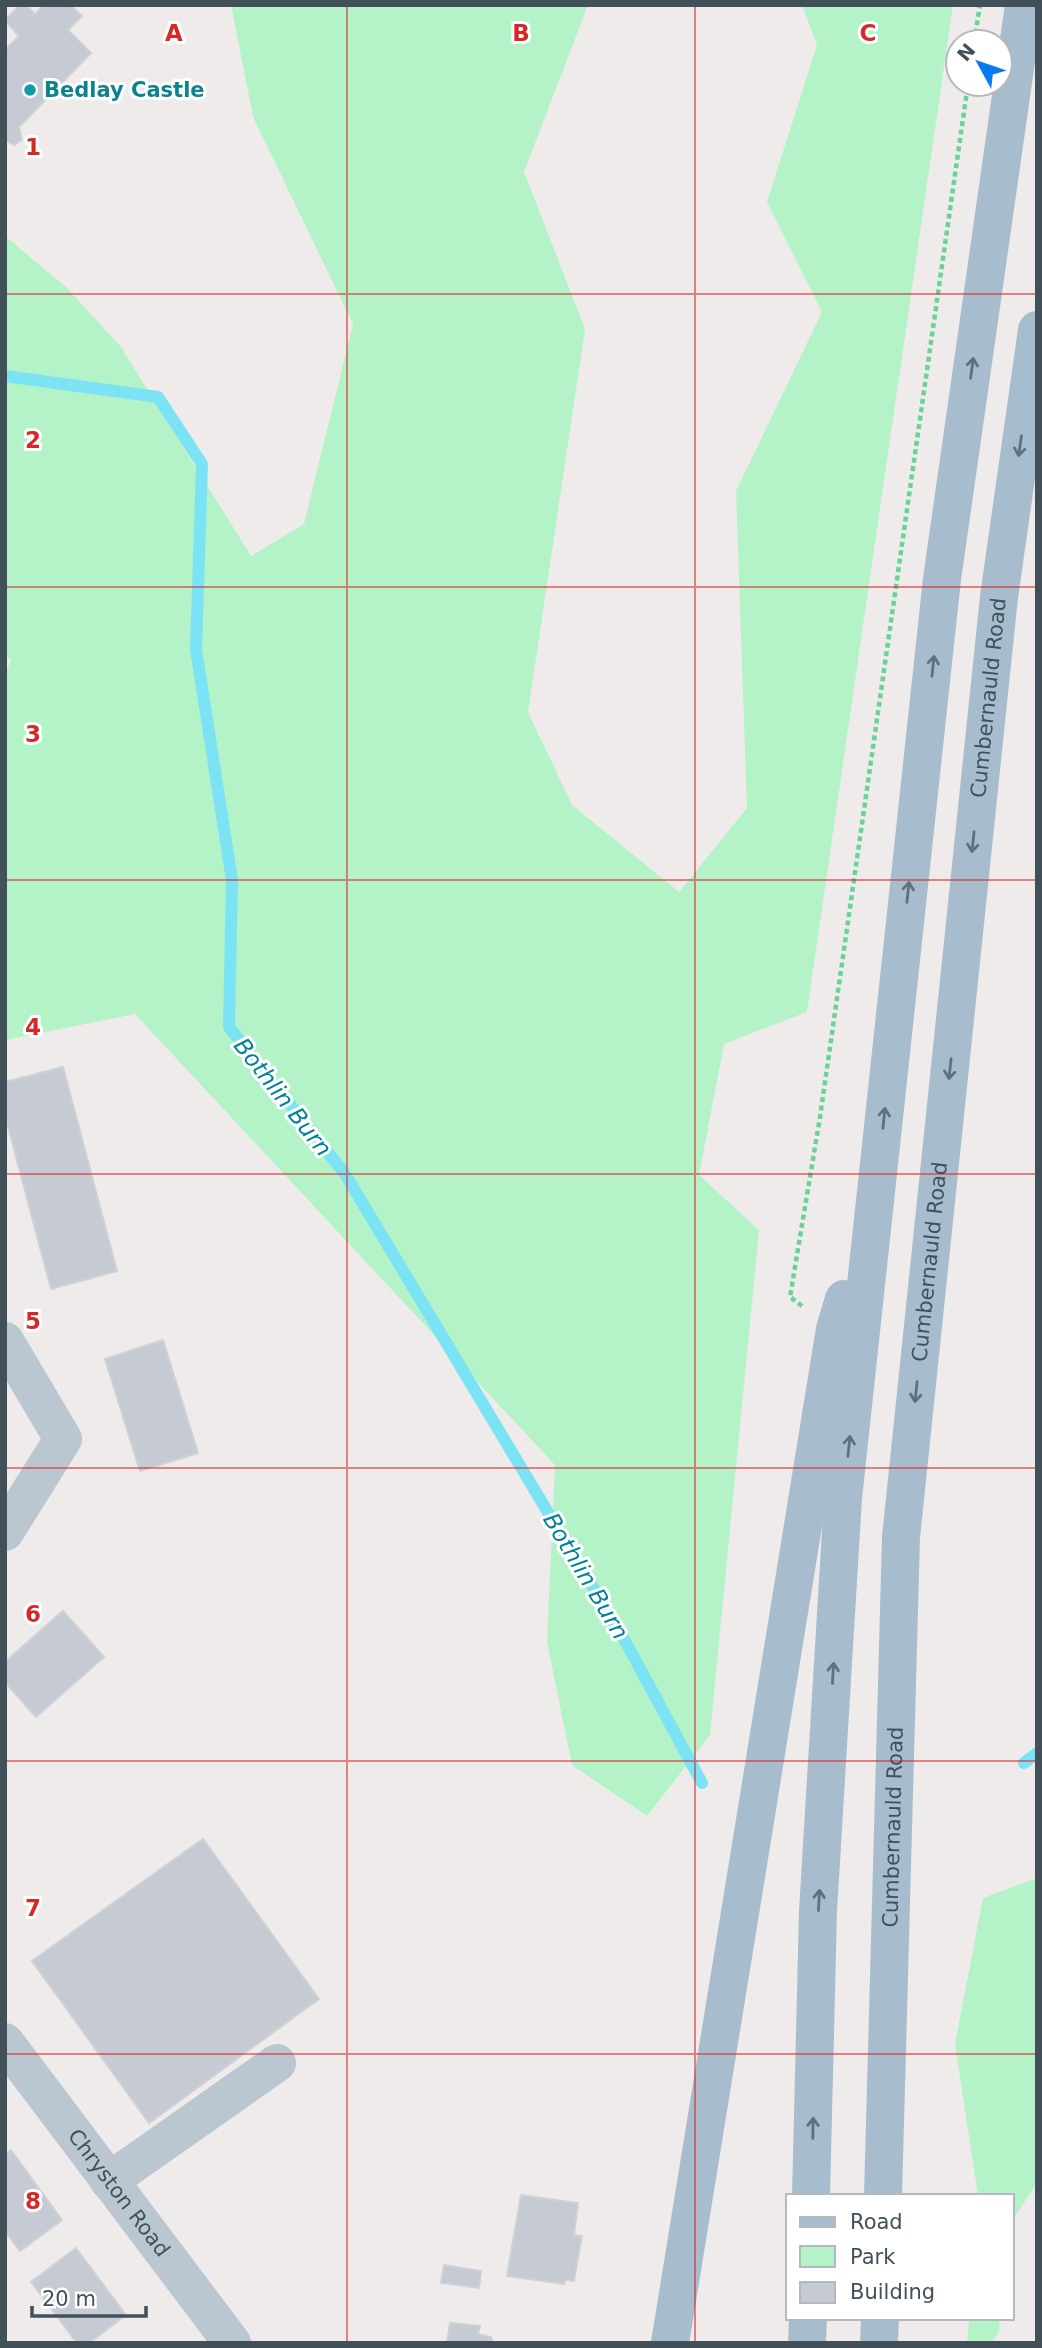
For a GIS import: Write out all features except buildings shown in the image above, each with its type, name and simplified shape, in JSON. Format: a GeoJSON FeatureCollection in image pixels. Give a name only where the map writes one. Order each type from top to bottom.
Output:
{"type":"FeatureCollection","features":[{"type":"Feature","properties":{"kind":"main road"},"geometry":{"type":"LineString","coordinates":[[811,2194],[818,1911],[843,1498],[942,579],[1024,5]]}},
{"type":"Feature","properties":{"kind":"main road","name":"Cumbernauld Road"},"geometry":{"type":"LineString","coordinates":[[883,2194],[901,1538],[997,611],[1037,330]]}},
{"type":"Feature","properties":{"kind":"main road"},"geometry":{"type":"LineString","coordinates":[[670,2343],[835,1329],[876,1186]]}},
{"type":"Feature","properties":{"kind":"main road"},"geometry":{"type":"LineString","coordinates":[[807,2343],[808,2320]]}},
{"type":"Feature","properties":{"kind":"main road"},"geometry":{"type":"LineString","coordinates":[[879,2343],[880,2320]]}},
{"type":"Feature","properties":{"kind":"street"},"geometry":{"type":"LineString","coordinates":[[5,1532],[63,1439],[10,1348]]}},
{"type":"Feature","properties":{"kind":"street","name":"Chryston Road"},"geometry":{"type":"LineString","coordinates":[[5,2042],[232,2343]]}},
{"type":"Feature","properties":{"kind":"street"},"geometry":{"type":"LineString","coordinates":[[108,2181],[277,2063]]}},
{"type":"Feature","properties":{"kind":"path"},"geometry":{"type":"LineString","coordinates":[[976,28],[980,5]]}},
{"type":"Feature","properties":{"kind":"path"},"geometry":{"type":"LineString","coordinates":[[835,1329],[790,1297],[822,1103],[966,98]]}},
{"type":"Feature","properties":{"kind":"green space"},"geometry":{"type":"Polygon","coordinates":[[[231,5],[588,5],[524,172],[585,329],[528,712],[572,805],[679,892],[747,808],[736,491],[822,312],[767,202],[817,45],[802,5],[953,5],[950,28],[944,28],[944,67],[807,1012],[724,1044],[699,1175],[759,1230],[710,1735],[647,1816],[572,1765],[547,1642],[555,1465],[135,1014],[5,1040],[5,674],[11,660],[5,656],[5,236],[66,287],[121,347],[251,556],[304,524],[353,324],[253,117],[231,5]]]}},
{"type":"Feature","properties":{"kind":"green space"},"geometry":{"type":"Polygon","coordinates":[[[1037,1878],[1037,2183],[1014,2218],[1014,2194],[978,2194],[955,2044],[983,1898],[1037,1878]]]}},
{"type":"Feature","properties":{"kind":"green space"},"geometry":{"type":"Polygon","coordinates":[[[969,2320],[1000,2320],[999,2332],[991,2343],[967,2343],[969,2320]]]}},
{"type":"Feature","properties":{"kind":"waterway","name":"Bothlin Burn"},"geometry":{"type":"LineString","coordinates":[[5,376],[158,397],[202,464],[196,649],[232,880],[229,1027],[345,1174],[624,1639],[702,1783]]}},
{"type":"Feature","properties":{"kind":"waterway","name":"Bothlin Burn"},"geometry":{"type":"LineString","coordinates":[[1024,1763],[1037,1753]]}},
{"type":"Feature","properties":{"kind":"place","name":"Bedlay Castle"},"geometry":{"type":"Point","coordinates":[30,90]}}]}
